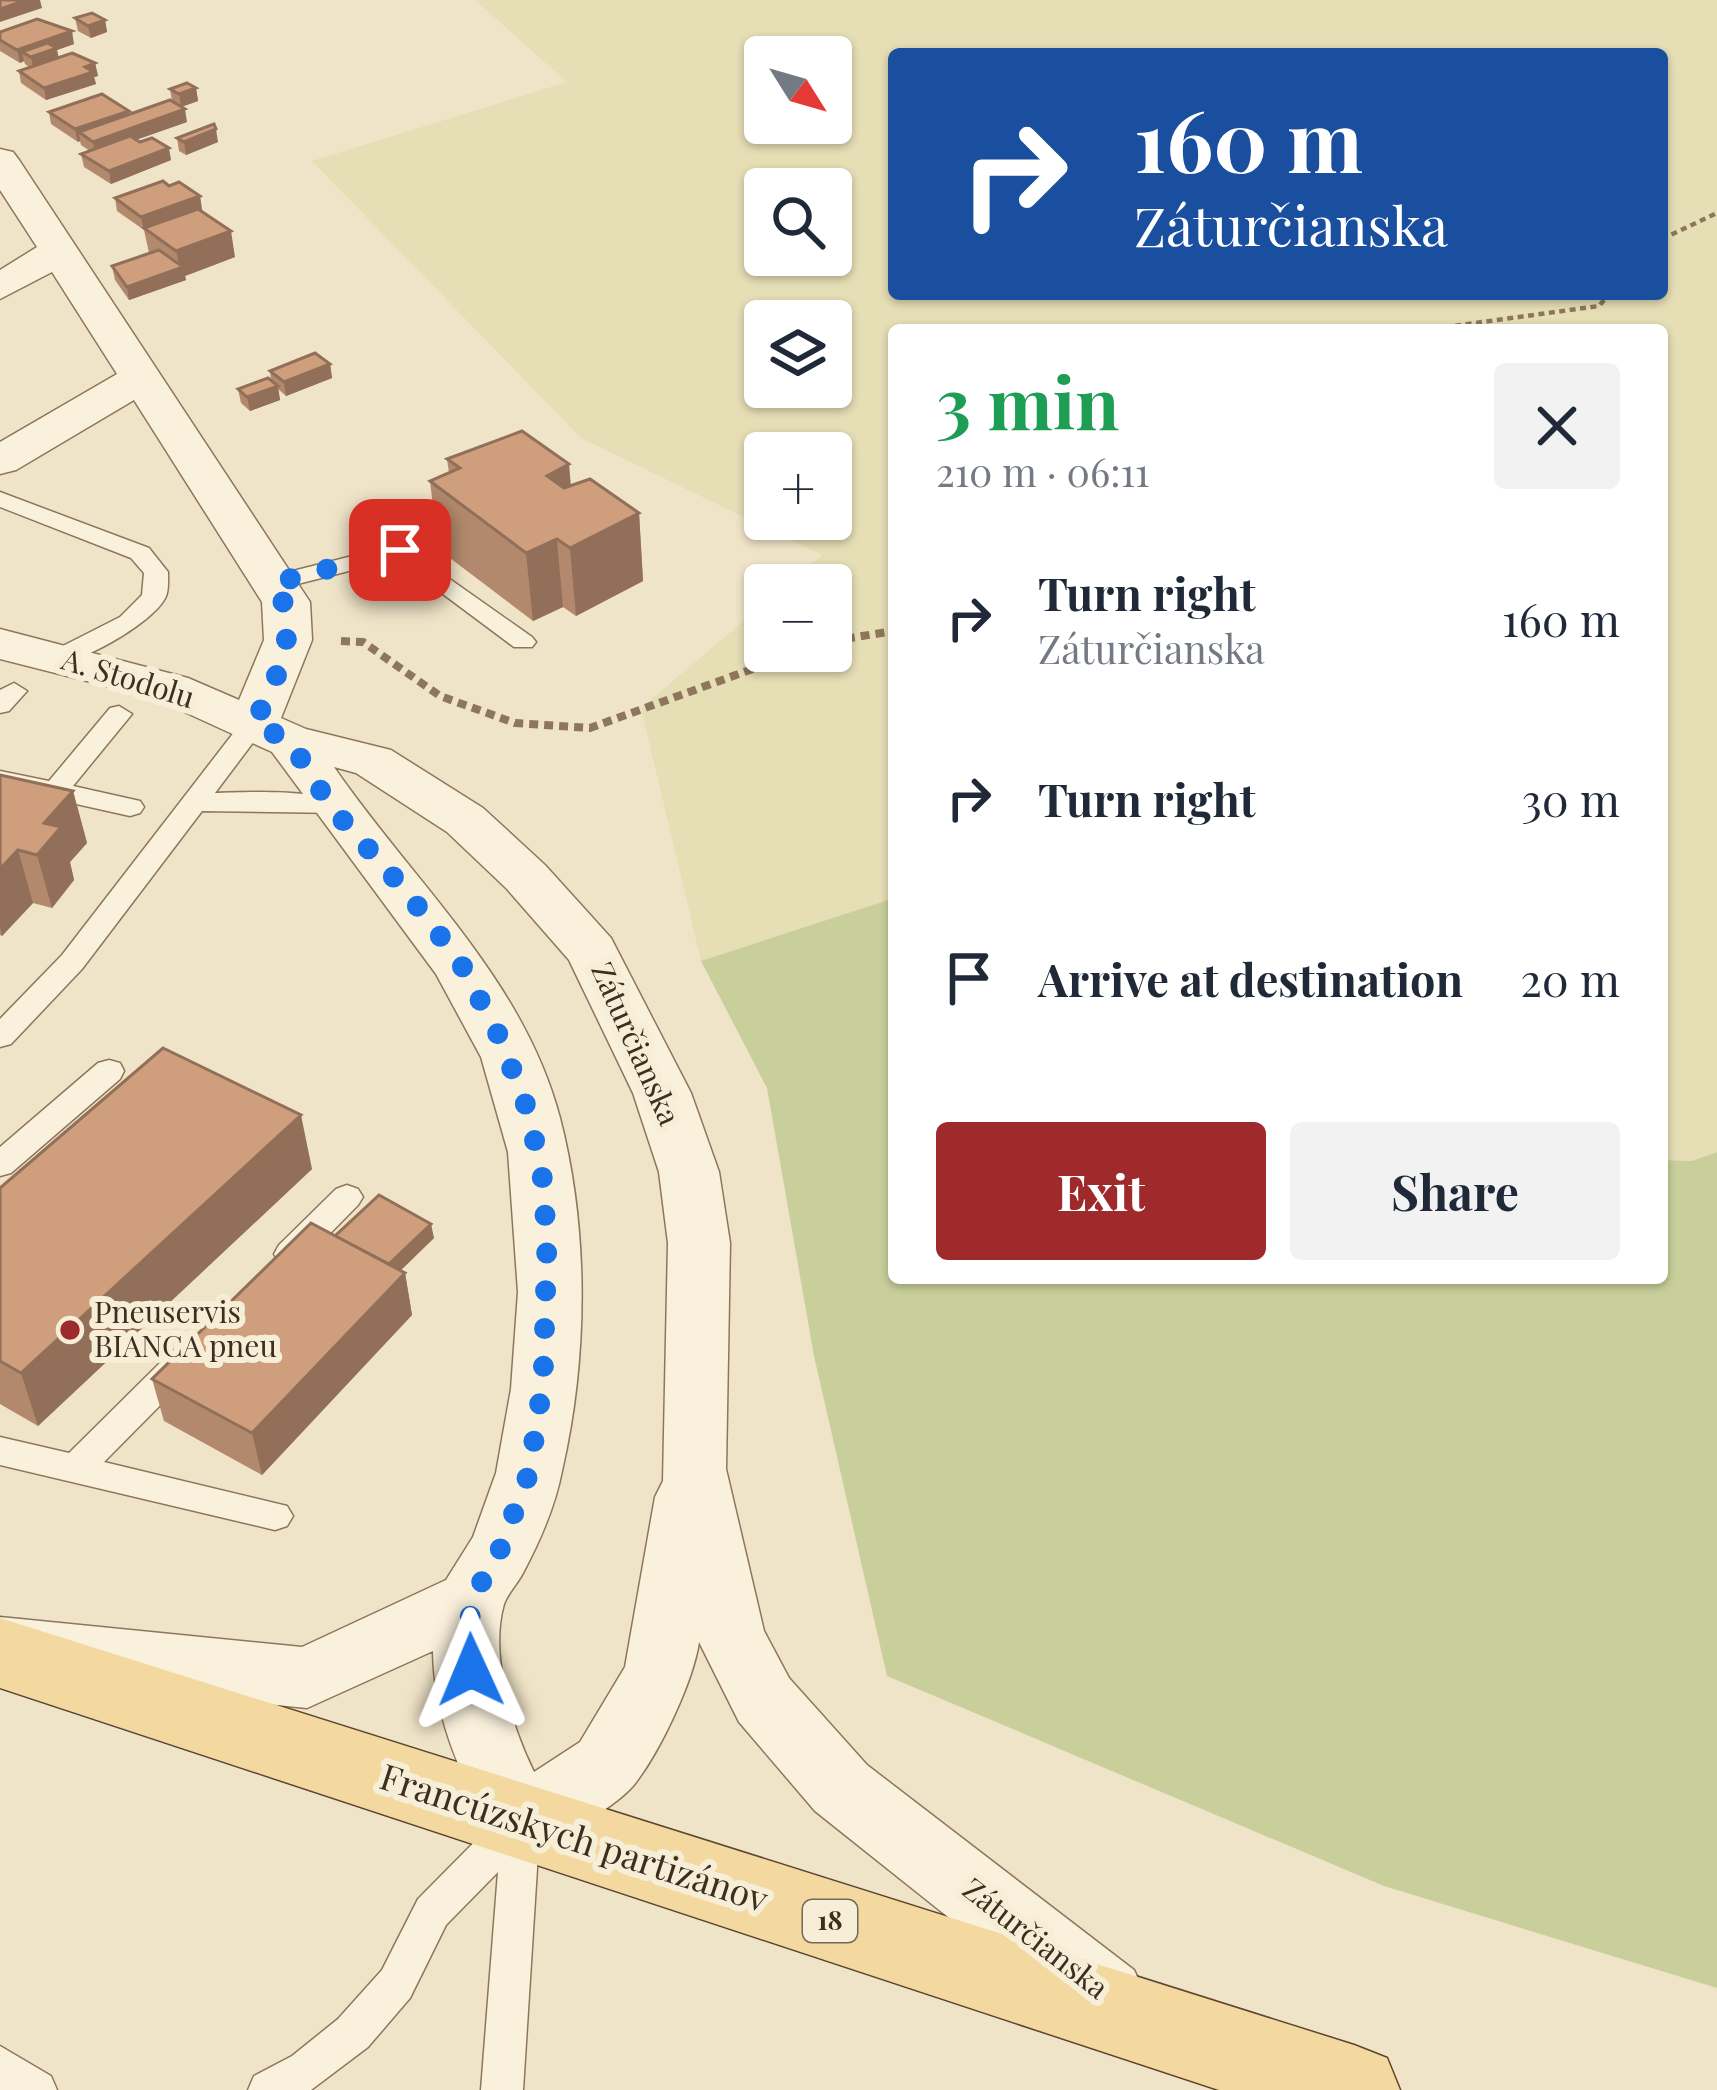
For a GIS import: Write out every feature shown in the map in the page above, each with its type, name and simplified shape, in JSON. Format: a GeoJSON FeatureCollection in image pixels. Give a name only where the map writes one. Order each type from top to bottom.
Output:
{"type":"FeatureCollection","features":[{"type":"Feature","properties":{"kind":"main road","name":"Francúzskych partizánov"},"geometry":{"type":"LineString","coordinates":[[0,1650],[1354,2090]]}},
{"type":"Feature","properties":{"kind":"street"},"geometry":{"type":"LineString","coordinates":[[0,160],[286,602],[288,640],[272,732],[460,962],[500,1038],[528,1111],[542,1174],[547,1242],[543,1382],[529,1473],[498,1555],[470,1601],[472,1705],[521,1821],[606,1765],[658,1673],[693,1469]]}},
{"type":"Feature","properties":{"kind":"street"},"geometry":{"type":"LineString","coordinates":[[0,287],[59,251]]}},
{"type":"Feature","properties":{"kind":"street"},"geometry":{"type":"LineString","coordinates":[[0,461],[140,378]]}},
{"type":"Feature","properties":{"kind":"street","name":"A. Stodolu"},"geometry":{"type":"LineString","coordinates":[[0,644],[171,688],[272,732]]}},
{"type":"Feature","properties":{"kind":"street","name":"Záturčianska"},"geometry":{"type":"LineString","coordinates":[[272,732],[373,761],[464,820],[526,877],[592,951],[662,1093],[688,1172],[699,1243],[693,1469],[730,1634],[764,1700],[804,1750],[856,1801],[1139,2020]]}},
{"type":"Feature","properties":{"kind":"street"},"geometry":{"type":"LineString","coordinates":[[0,1650],[307,1678],[470,1601]]}},
{"type":"Feature","properties":{"kind":"lane"},"geometry":{"type":"LineString","coordinates":[[0,499],[140,554],[156,572],[154,597],[129,622],[60,657]]}},
{"type":"Feature","properties":{"kind":"lane"},"geometry":{"type":"LineString","coordinates":[[274,583],[400,550],[523,642]]}},
{"type":"Feature","properties":{"kind":"lane"},"geometry":{"type":"LineString","coordinates":[[55,791],[119,714]]}},
{"type":"Feature","properties":{"kind":"lane"},"geometry":{"type":"LineString","coordinates":[[1,1039],[72,962],[197,803],[272,732]]}},
{"type":"Feature","properties":{"kind":"lane"},"geometry":{"type":"LineString","coordinates":[[0,779],[130,807]]}},
{"type":"Feature","properties":{"kind":"lane"},"geometry":{"type":"LineString","coordinates":[[197,803],[253,800],[331,807]]}},
{"type":"Feature","properties":{"kind":"lane"},"geometry":{"type":"LineString","coordinates":[[0,1166],[109,1071]]}},
{"type":"Feature","properties":{"kind":"lane"},"geometry":{"type":"LineString","coordinates":[[263,1281],[347,1197]]}},
{"type":"Feature","properties":{"kind":"lane"},"geometry":{"type":"LineString","coordinates":[[78,1466],[212,1331]]}},
{"type":"Feature","properties":{"kind":"lane"},"geometry":{"type":"LineString","coordinates":[[0,1451],[275,1516]]}},
{"type":"Feature","properties":{"kind":"lane"},"geometry":{"type":"LineString","coordinates":[[269,2090],[308,2070],[353,2033],[396,1984],[432,1912],[521,1821]]}},
{"type":"Feature","properties":{"kind":"lane"},"geometry":{"type":"LineString","coordinates":[[502,2090],[521,1821]]}},
{"type":"Feature","properties":{"kind":"lane"},"geometry":{"type":"LineString","coordinates":[[0,2066],[36,2090]]}},
{"type":"Feature","properties":{"kind":"path"},"geometry":{"type":"LineString","coordinates":[[1668,236],[1717,213]]}},
{"type":"Feature","properties":{"kind":"path"},"geometry":{"type":"LineString","coordinates":[[1468,324],[1599,306],[1604,300]]}},
{"type":"Feature","properties":{"kind":"path"},"geometry":{"type":"LineString","coordinates":[[852,638],[888,632]]}},
{"type":"Feature","properties":{"kind":"path"},"geometry":{"type":"LineString","coordinates":[[288,640],[363,642],[440,696],[514,723],[590,728],[744,672]]}},
{"type":"Feature","properties":{"kind":"shaded area"},"geometry":{"type":"Polygon","coordinates":[[[475,0],[1717,0],[1717,1152],[1692,1161],[1668,1160],[1668,324],[888,324],[888,900],[701,961],[641,708],[744,621],[744,672],[852,672],[852,564],[812,564],[822,555],[791,540],[852,540],[852,432],[744,432],[744,517],[581,438],[312,161],[567,82],[475,0]]]}},
{"type":"Feature","properties":{"kind":"green space"},"geometry":{"type":"Polygon","coordinates":[[[888,900],[888,1284],[1668,1284],[1668,1160],[1692,1161],[1717,1152],[1717,1988],[1384,1886],[887,1676],[814,1356],[767,1088],[701,961],[888,900]]]}},
{"type":"Feature","properties":{"kind":"building"},"geometry":{"type":"Polygon","coordinates":[[[0,0],[26,0],[0,9],[0,0]]]}},
{"type":"Feature","properties":{"kind":"building"},"geometry":{"type":"Polygon","coordinates":[[[92,13],[105,20],[88,26],[75,18],[92,13]]]}},
{"type":"Feature","properties":{"kind":"building"},"geometry":{"type":"Polygon","coordinates":[[[37,19],[72,31],[17,50],[0,40],[0,32],[37,19]]]}},
{"type":"Feature","properties":{"kind":"building"},"geometry":{"type":"Polygon","coordinates":[[[47,43],[57,48],[31,57],[22,52],[47,43]]]}},
{"type":"Feature","properties":{"kind":"building"},"geometry":{"type":"Polygon","coordinates":[[[72,53],[95,63],[85,67],[93,72],[44,88],[19,71],[72,53]]]}},
{"type":"Feature","properties":{"kind":"building"},"geometry":{"type":"Polygon","coordinates":[[[187,83],[196,88],[179,94],[170,89],[187,83]]]}},
{"type":"Feature","properties":{"kind":"building"},"geometry":{"type":"Polygon","coordinates":[[[102,94],[129,111],[75,129],[49,112],[102,94]]]}},
{"type":"Feature","properties":{"kind":"building"},"geometry":{"type":"Polygon","coordinates":[[[170,100],[185,109],[93,142],[79,132],[170,100]]]}},
{"type":"Feature","properties":{"kind":"building"},"geometry":{"type":"Polygon","coordinates":[[[214,124],[216,129],[184,142],[177,138],[214,124]]]}},
{"type":"Feature","properties":{"kind":"building"},"geometry":{"type":"Polygon","coordinates":[[[130,136],[140,142],[152,138],[169,148],[109,171],[81,154],[130,136]]]}},
{"type":"Feature","properties":{"kind":"building"},"geometry":{"type":"Polygon","coordinates":[[[163,181],[169,186],[179,182],[200,196],[141,217],[115,198],[163,181]]]}},
{"type":"Feature","properties":{"kind":"building"},"geometry":{"type":"Polygon","coordinates":[[[198,209],[231,231],[176,251],[144,228],[198,209]]]}},
{"type":"Feature","properties":{"kind":"building"},"geometry":{"type":"Polygon","coordinates":[[[159,250],[183,267],[127,287],[112,266],[159,250]]]}},
{"type":"Feature","properties":{"kind":"building"},"geometry":{"type":"Polygon","coordinates":[[[315,353],[330,364],[284,382],[270,371],[315,353]]]}},
{"type":"Feature","properties":{"kind":"building"},"geometry":{"type":"Polygon","coordinates":[[[268,378],[278,386],[247,397],[238,389],[268,378]]]}},
{"type":"Feature","properties":{"kind":"building"},"geometry":{"type":"Polygon","coordinates":[[[522,431],[569,464],[547,476],[564,488],[590,479],[639,513],[570,548],[557,539],[526,553],[430,481],[460,468],[447,459],[522,431]]]}},
{"type":"Feature","properties":{"kind":"building"},"geometry":{"type":"Polygon","coordinates":[[[0,775],[73,791],[44,823],[61,827],[37,855],[18,850],[0,869],[0,775]]]}},
{"type":"Feature","properties":{"kind":"building","name":"Pneuservis BIANCA pneu"},"geometry":{"type":"Polygon","coordinates":[[[163,1048],[301,1115],[21,1373],[0,1361],[0,1188],[163,1048]]]}},
{"type":"Feature","properties":{"kind":"building"},"geometry":{"type":"Polygon","coordinates":[[[379,1195],[431,1224],[389,1264],[335,1236],[379,1195]]]}},
{"type":"Feature","properties":{"kind":"building"},"geometry":{"type":"Polygon","coordinates":[[[311,1223],[405,1273],[252,1433],[152,1379],[311,1223]]]}},
{"type":"Feature","properties":{"kind":"place","name":"Pneuservis BIANCA pneu"},"geometry":{"type":"Point","coordinates":[70,1330]}},
{"type":"Feature","properties":{"kind":"route"},"geometry":{"type":"LineString","coordinates":[[400,550],[274,583],[286,602],[288,640],[280,670],[254,724],[290,741],[331,807],[405,890],[460,962],[500,1038],[528,1111],[542,1174],[547,1242],[543,1382],[529,1473],[498,1555],[470,1601],[471,1670]]}}]}
